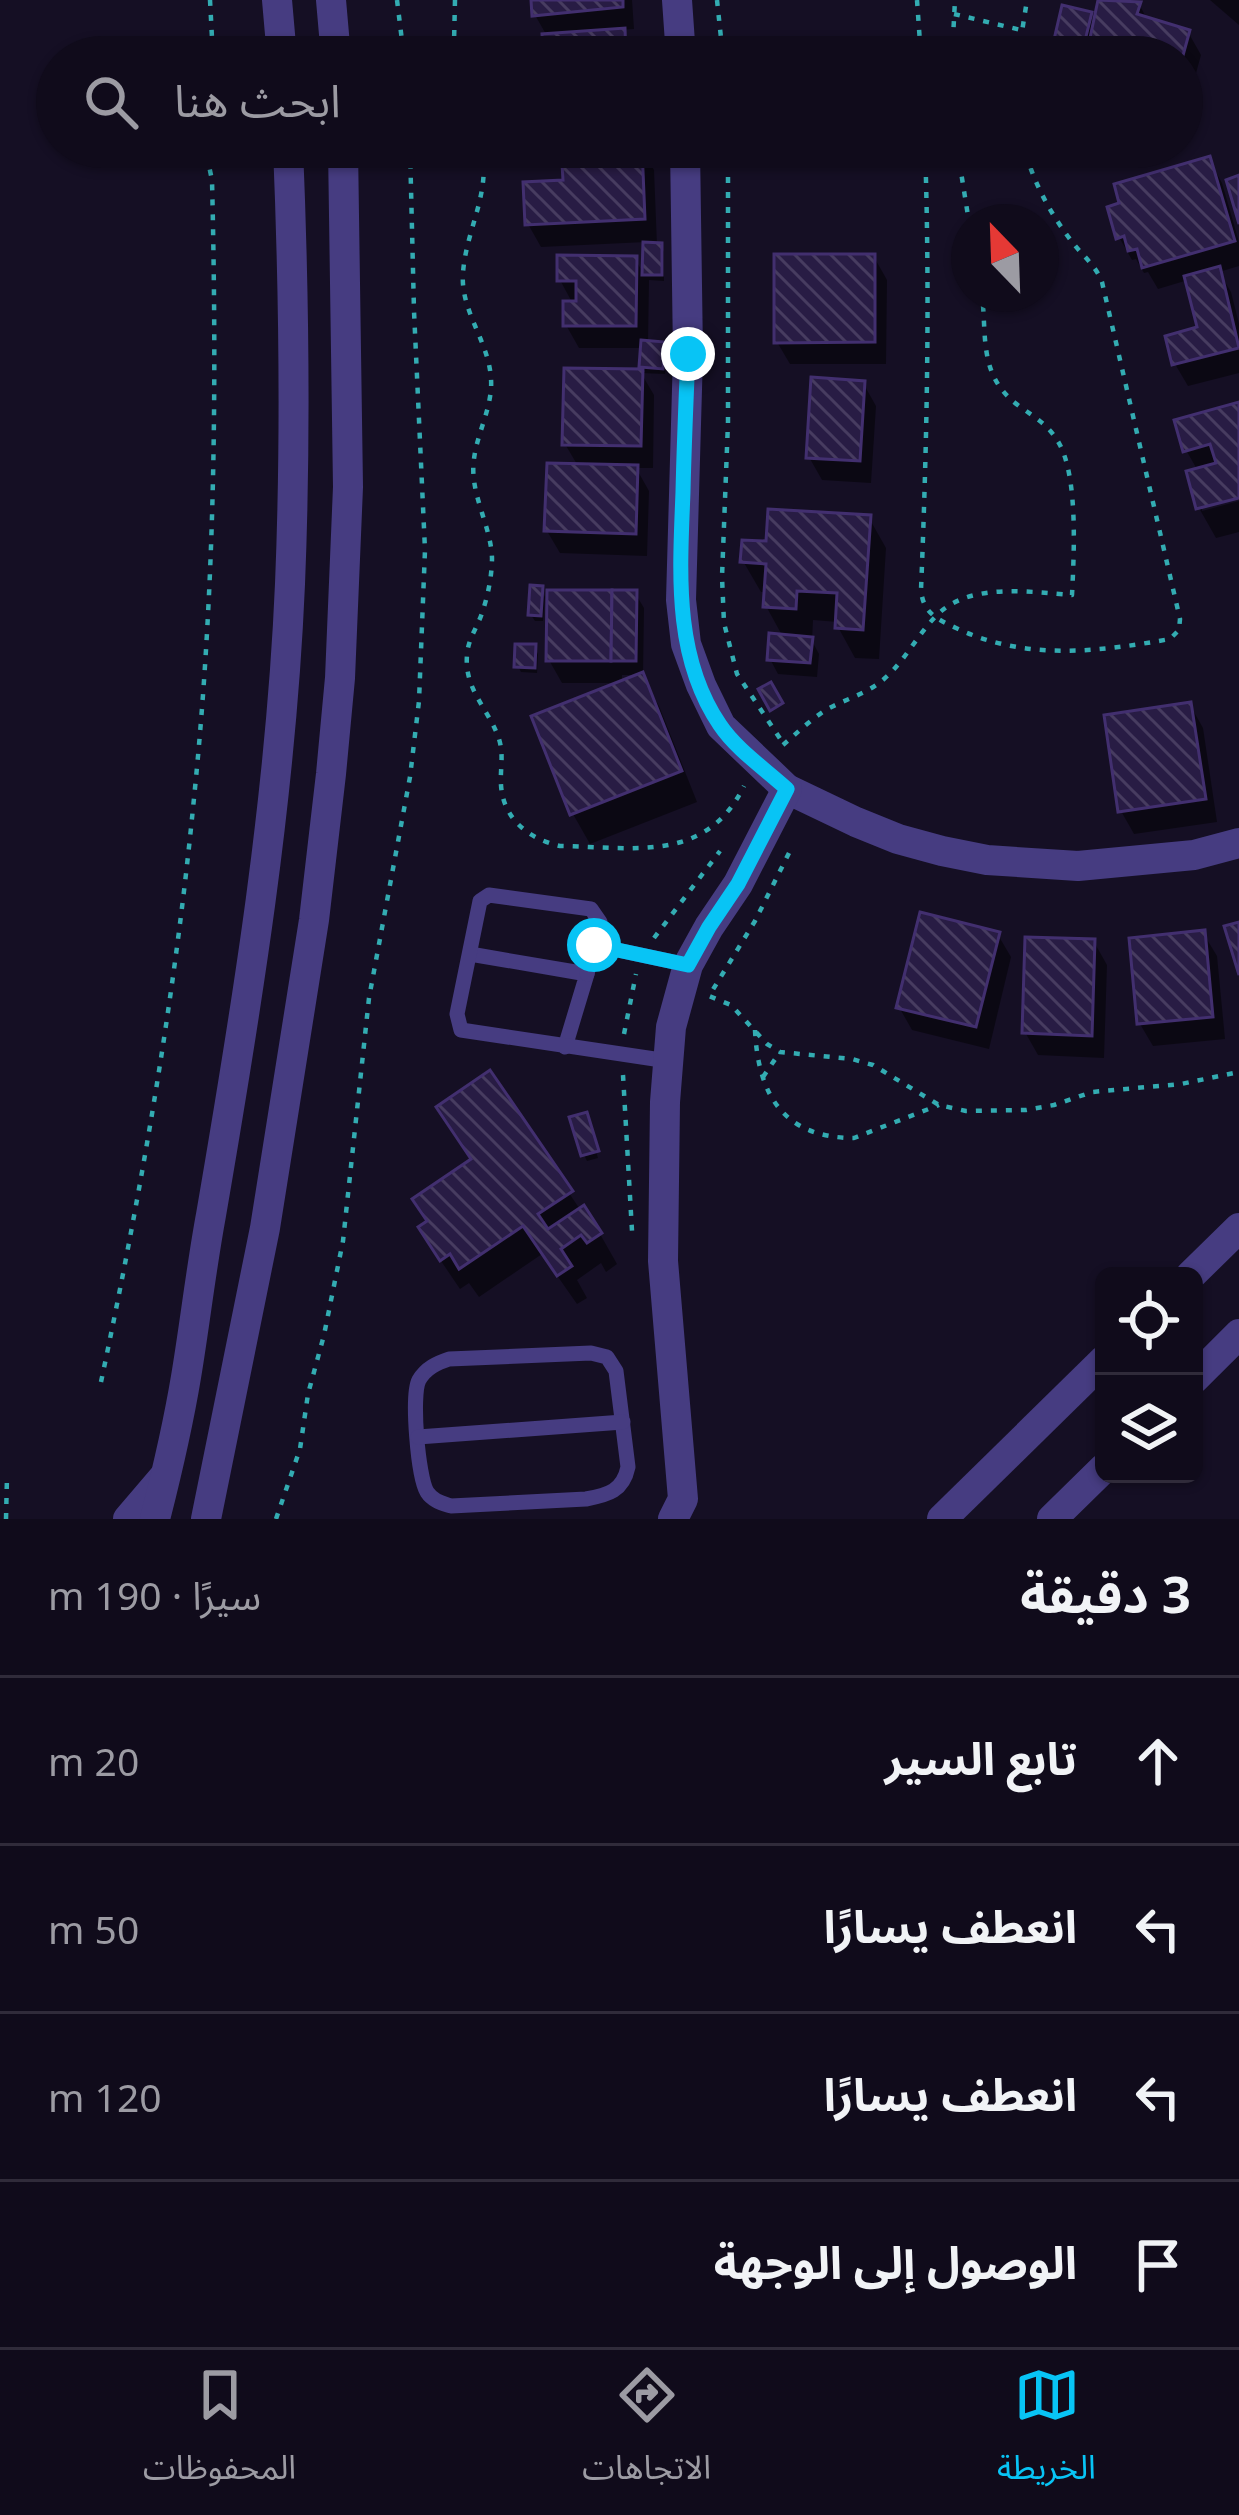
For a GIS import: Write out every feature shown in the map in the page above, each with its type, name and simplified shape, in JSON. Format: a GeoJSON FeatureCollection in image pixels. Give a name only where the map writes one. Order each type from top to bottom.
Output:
{"type":"FeatureCollection","features":[{"type":"Feature","properties":{"kind":"street"},"geometry":{"type":"LineString","coordinates":[[278,0],[281,36]]}},
{"type":"Feature","properties":{"kind":"street"},"geometry":{"type":"LineString","coordinates":[[331,0],[334,36]]}},
{"type":"Feature","properties":{"kind":"street"},"geometry":{"type":"LineString","coordinates":[[677,0],[679,36]]}},
{"type":"Feature","properties":{"kind":"street"},"geometry":{"type":"LineString","coordinates":[[155,1519],[186,1376],[256,940],[278,734],[293,473],[289,168]]}},
{"type":"Feature","properties":{"kind":"street"},"geometry":{"type":"LineString","coordinates":[[206,1519],[277,1158],[314,920],[333,750],[348,487],[343,168]]}},
{"type":"Feature","properties":{"kind":"street"},"geometry":{"type":"LineString","coordinates":[[685,168],[688,354],[681,600],[686,644],[721,726],[801,796],[920,845],[987,860],[1078,866],[1194,855],[1239,843]]}},
{"type":"Feature","properties":{"kind":"street"},"geometry":{"type":"LineString","coordinates":[[673,1519],[683,1499],[663,1262],[665,1102],[675,1006],[688,965],[709,927],[801,796]]}},
{"type":"Feature","properties":{"kind":"street"},"geometry":{"type":"LineString","coordinates":[[1199,1267],[1239,1228]]}},
{"type":"Feature","properties":{"kind":"street"},"geometry":{"type":"LineString","coordinates":[[1198,1375],[1239,1334]]}},
{"type":"Feature","properties":{"kind":"street"},"geometry":{"type":"LineString","coordinates":[[942,1519],[1095,1369]]}},
{"type":"Feature","properties":{"kind":"street"},"geometry":{"type":"LineString","coordinates":[[128,1519],[166,1474]]}},
{"type":"Feature","properties":{"kind":"street"},"geometry":{"type":"LineString","coordinates":[[1052,1519],[1095,1477]]}},
{"type":"Feature","properties":{"kind":"lane"},"geometry":{"type":"LineString","coordinates":[[565,1047],[600,922],[591,909],[490,895],[480,902],[457,1014],[461,1030],[565,1047],[668,1061]]}},
{"type":"Feature","properties":{"kind":"lane"},"geometry":{"type":"LineString","coordinates":[[594,945],[688,965]]}},
{"type":"Feature","properties":{"kind":"lane"},"geometry":{"type":"LineString","coordinates":[[470,954],[587,974]]}},
{"type":"Feature","properties":{"kind":"lane"},"geometry":{"type":"LineString","coordinates":[[599,1353],[616,1371],[623,1422],[628,1467],[626,1478],[611,1493],[488,1512],[452,1506],[428,1494],[422,1478],[416,1386],[429,1368],[449,1359],[599,1353]]}},
{"type":"Feature","properties":{"kind":"lane"},"geometry":{"type":"LineString","coordinates":[[418,1437],[623,1422]]}},
{"type":"Feature","properties":{"kind":"lane"},"geometry":{"type":"LineString","coordinates":[[586,1498],[587,1519]]}},
{"type":"Feature","properties":{"kind":"path"},"geometry":{"type":"LineString","coordinates":[[210,0],[212,36]]}},
{"type":"Feature","properties":{"kind":"path"},"geometry":{"type":"LineString","coordinates":[[397,0],[401,36]]}},
{"type":"Feature","properties":{"kind":"path"},"geometry":{"type":"LineString","coordinates":[[455,0],[456,36]]}},
{"type":"Feature","properties":{"kind":"path"},"geometry":{"type":"LineString","coordinates":[[717,0],[721,36]]}},
{"type":"Feature","properties":{"kind":"path"},"geometry":{"type":"LineString","coordinates":[[917,0],[920,36]]}},
{"type":"Feature","properties":{"kind":"path"},"geometry":{"type":"LineString","coordinates":[[953,36],[955,0]]}},
{"type":"Feature","properties":{"kind":"path"},"geometry":{"type":"LineString","coordinates":[[1020,36],[1027,0]]}},
{"type":"Feature","properties":{"kind":"path"},"geometry":{"type":"LineString","coordinates":[[954,14],[1021,30]]}},
{"type":"Feature","properties":{"kind":"path"},"geometry":{"type":"LineString","coordinates":[[101,1382],[159,1078],[195,795],[215,426],[209,168]]}},
{"type":"Feature","properties":{"kind":"path"},"geometry":{"type":"LineString","coordinates":[[276,1519],[300,1449],[340,1256],[369,998],[410,777],[419,701],[425,550],[411,168]]}},
{"type":"Feature","properties":{"kind":"path"},"geometry":{"type":"LineString","coordinates":[[728,168],[724,623],[736,674],[784,745]]}},
{"type":"Feature","properties":{"kind":"path"},"geometry":{"type":"LineString","coordinates":[[926,168],[928,413],[923,604],[934,618],[1024,650],[1089,652],[1170,639],[1180,620],[1102,282],[1048,207],[1032,168]]}},
{"type":"Feature","properties":{"kind":"path"},"geometry":{"type":"LineString","coordinates":[[960,168],[966,204]]}},
{"type":"Feature","properties":{"kind":"path"},"geometry":{"type":"LineString","coordinates":[[801,796],[755,921],[709,996],[730,1006],[780,1052],[873,1065],[939,1105],[981,1113],[1026,1110],[1092,1092],[1181,1084],[1239,1072]]}},
{"type":"Feature","properties":{"kind":"path"},"geometry":{"type":"LineString","coordinates":[[754,1030],[761,1079],[771,1098],[795,1122],[824,1135],[868,1134],[939,1105]]}},
{"type":"Feature","properties":{"kind":"path"},"geometry":{"type":"LineString","coordinates":[[761,1079],[780,1052]]}},
{"type":"Feature","properties":{"kind":"path"},"geometry":{"type":"LineString","coordinates":[[6,1519],[8,1476]]}},
{"type":"Feature","properties":{"kind":"building"},"geometry":{"type":"Polygon","coordinates":[[[531,0],[623,0],[623,7],[532,16],[531,0]]]}},
{"type":"Feature","properties":{"kind":"building"},"geometry":{"type":"Polygon","coordinates":[[[1098,0],[1141,2],[1137,14],[1190,30],[1188,36],[1090,36],[1098,0]]]}},
{"type":"Feature","properties":{"kind":"building"},"geometry":{"type":"Polygon","coordinates":[[[1062,5],[1092,12],[1086,36],[1055,36],[1062,5]]]}},
{"type":"Feature","properties":{"kind":"building"},"geometry":{"type":"Polygon","coordinates":[[[625,28],[625,36],[542,36],[625,28]]]}},
{"type":"Feature","properties":{"kind":"building"},"geometry":{"type":"Polygon","coordinates":[[[1210,156],[1235,241],[1142,268],[1137,249],[1128,251],[1124,236],[1116,239],[1107,207],[1119,203],[1114,184],[1169,168],[1203,168],[1203,158],[1210,156]]]}},
{"type":"Feature","properties":{"kind":"building"},"geometry":{"type":"Polygon","coordinates":[[[562,168],[643,168],[645,219],[525,225],[523,182],[563,180],[562,168]]]}},
{"type":"Feature","properties":{"kind":"building"},"geometry":{"type":"Polygon","coordinates":[[[1239,175],[1239,224],[1226,180],[1239,175]]]}},
{"type":"Feature","properties":{"kind":"building"},"geometry":{"type":"Polygon","coordinates":[[[643,242],[662,243],[662,275],[642,275],[643,242]]]}},
{"type":"Feature","properties":{"kind":"building"},"geometry":{"type":"Polygon","coordinates":[[[774,254],[875,254],[875,342],[774,343],[774,254]]]}},
{"type":"Feature","properties":{"kind":"building"},"geometry":{"type":"Polygon","coordinates":[[[557,255],[637,256],[636,326],[563,326],[563,301],[576,301],[576,281],[557,281],[557,255]]]}},
{"type":"Feature","properties":{"kind":"building"},"geometry":{"type":"Polygon","coordinates":[[[1220,266],[1239,348],[1172,365],[1165,336],[1197,327],[1184,276],[1220,266]]]}},
{"type":"Feature","properties":{"kind":"building"},"geometry":{"type":"Polygon","coordinates":[[[641,340],[665,342],[663,369],[639,367],[641,340]]]}},
{"type":"Feature","properties":{"kind":"building"},"geometry":{"type":"Polygon","coordinates":[[[564,368],[643,369],[641,446],[562,445],[564,368]]]}},
{"type":"Feature","properties":{"kind":"building"},"geometry":{"type":"Polygon","coordinates":[[[811,377],[865,381],[860,461],[806,458],[811,377]]]}},
{"type":"Feature","properties":{"kind":"building"},"geometry":{"type":"Polygon","coordinates":[[[1239,402],[1239,498],[1196,509],[1186,471],[1216,463],[1210,444],[1183,452],[1174,420],[1239,402]]]}},
{"type":"Feature","properties":{"kind":"building"},"geometry":{"type":"Polygon","coordinates":[[[547,463],[638,465],[636,534],[544,531],[547,463]]]}},
{"type":"Feature","properties":{"kind":"building"},"geometry":{"type":"Polygon","coordinates":[[[768,509],[871,515],[863,630],[835,628],[837,593],[797,591],[796,609],[763,607],[766,564],[740,562],[742,540],[766,541],[768,509]]]}},
{"type":"Feature","properties":{"kind":"building"},"geometry":{"type":"Polygon","coordinates":[[[530,585],[543,586],[541,616],[528,615],[530,585]]]}},
{"type":"Feature","properties":{"kind":"building"},"geometry":{"type":"Polygon","coordinates":[[[547,590],[612,590],[611,661],[546,661],[547,590]]]}},
{"type":"Feature","properties":{"kind":"building"},"geometry":{"type":"Polygon","coordinates":[[[612,590],[637,590],[636,661],[611,661],[612,590]]]}},
{"type":"Feature","properties":{"kind":"building"},"geometry":{"type":"Polygon","coordinates":[[[769,633],[813,637],[810,663],[767,660],[769,633]]]}},
{"type":"Feature","properties":{"kind":"building"},"geometry":{"type":"Polygon","coordinates":[[[515,644],[536,644],[535,668],[514,667],[515,644]]]}},
{"type":"Feature","properties":{"kind":"building"},"geometry":{"type":"Polygon","coordinates":[[[643,672],[682,771],[570,815],[531,716],[643,672]]]}},
{"type":"Feature","properties":{"kind":"building"},"geometry":{"type":"Polygon","coordinates":[[[771,682],[783,703],[770,711],[758,689],[771,682]]]}},
{"type":"Feature","properties":{"kind":"building"},"geometry":{"type":"Polygon","coordinates":[[[1191,702],[1206,799],[1118,812],[1104,715],[1191,702]]]}},
{"type":"Feature","properties":{"kind":"building"},"geometry":{"type":"Polygon","coordinates":[[[920,912],[1000,932],[976,1027],[896,1008],[920,912]]]}},
{"type":"Feature","properties":{"kind":"building"},"geometry":{"type":"Polygon","coordinates":[[[1239,922],[1239,975],[1224,926],[1239,922]]]}},
{"type":"Feature","properties":{"kind":"building"},"geometry":{"type":"Polygon","coordinates":[[[1205,930],[1213,1017],[1137,1024],[1129,938],[1205,930]]]}},
{"type":"Feature","properties":{"kind":"building"},"geometry":{"type":"Polygon","coordinates":[[[1025,937],[1095,939],[1092,1036],[1022,1033],[1025,937]]]}},
{"type":"Feature","properties":{"kind":"building"},"geometry":{"type":"Polygon","coordinates":[[[490,1070],[573,1191],[538,1214],[548,1229],[584,1205],[602,1233],[587,1243],[581,1235],[561,1249],[572,1266],[557,1276],[523,1226],[459,1269],[450,1254],[440,1261],[418,1227],[427,1221],[412,1199],[471,1159],[436,1107],[490,1070]]]}},
{"type":"Feature","properties":{"kind":"building"},"geometry":{"type":"Polygon","coordinates":[[[587,1112],[599,1151],[581,1156],[569,1117],[587,1112]]]}},
{"type":"Feature","properties":{"kind":"route"},"geometry":{"type":"LineString","coordinates":[[594,945],[688,965],[738,884],[787,789],[721,726],[686,644],[681,556],[688,354]]}}]}
